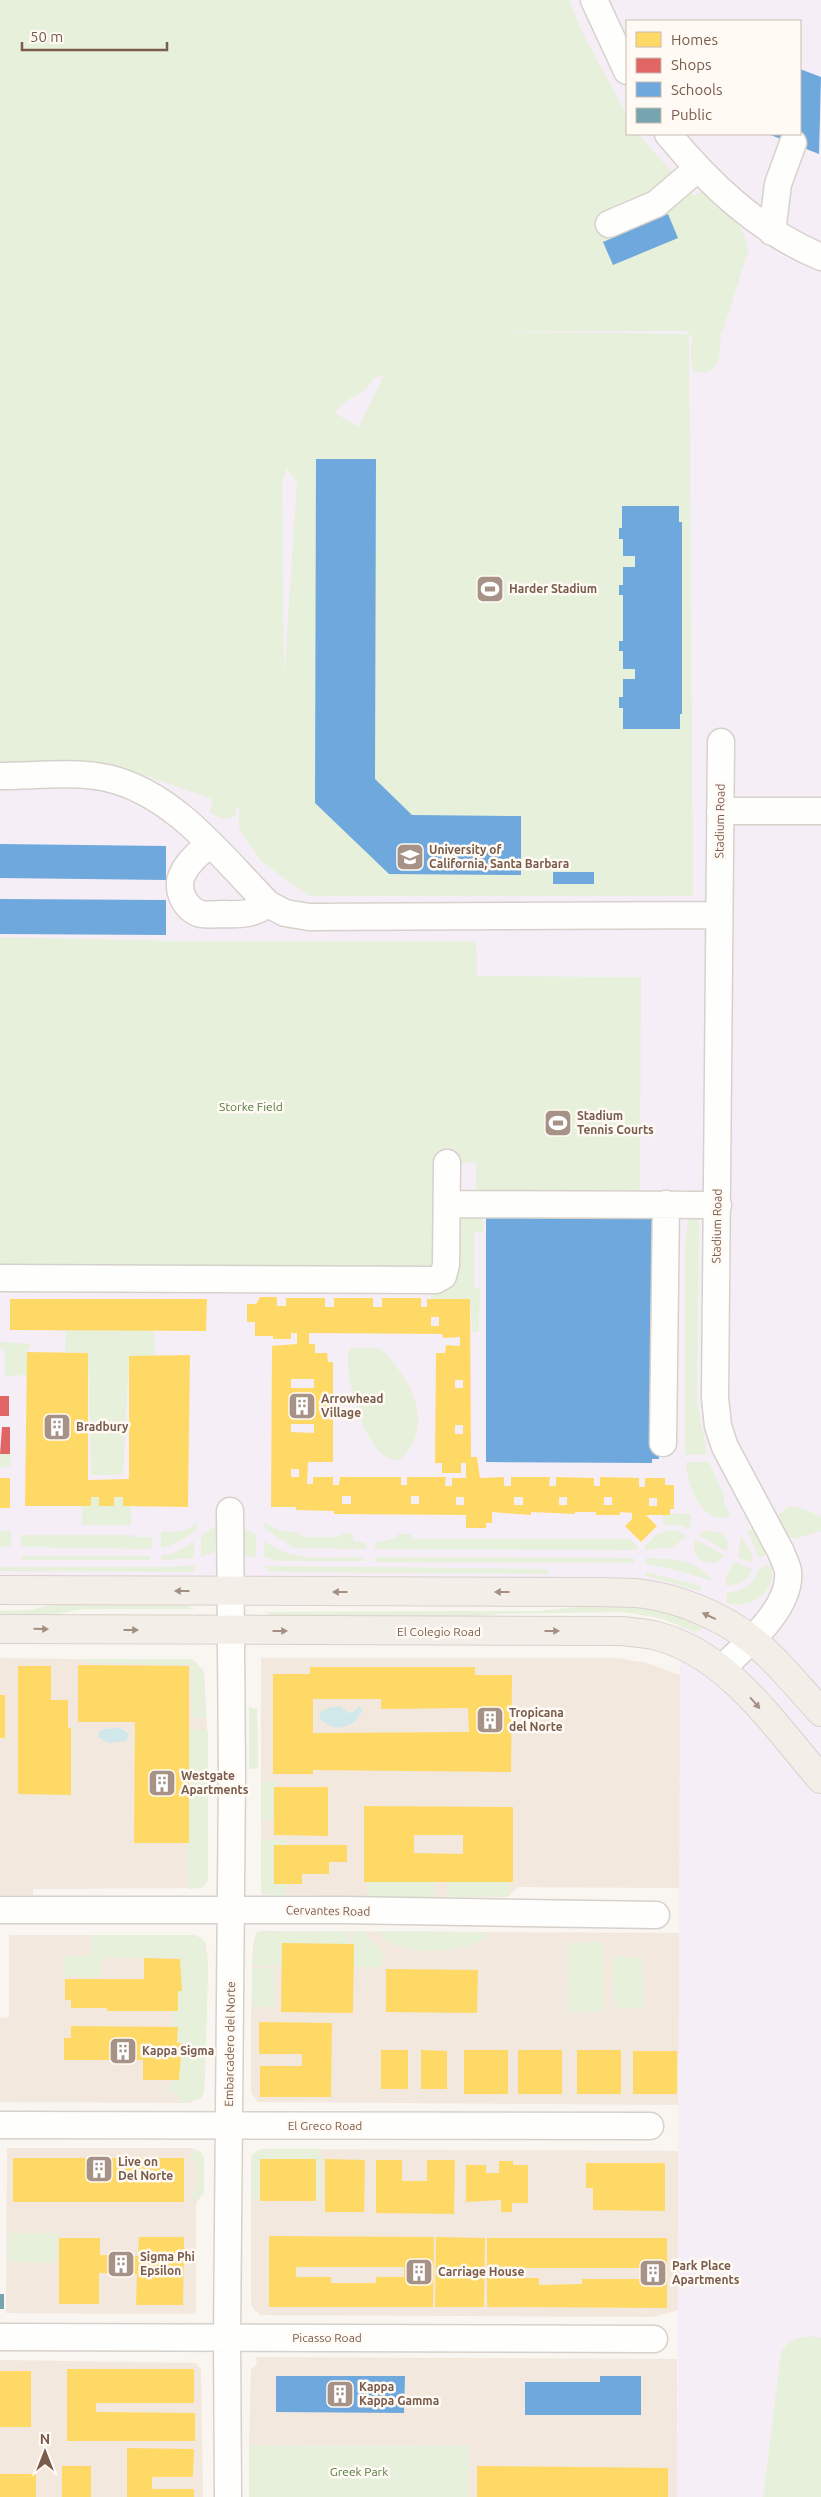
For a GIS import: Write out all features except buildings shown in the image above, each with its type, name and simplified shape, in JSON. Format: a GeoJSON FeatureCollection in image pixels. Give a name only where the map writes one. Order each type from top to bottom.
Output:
{"type":"FeatureCollection","features":[{"type":"Feature","properties":{"kind":"main road"},"geometry":{"type":"LineString","coordinates":[[0,1590],[602,1592],[644,1594],[681,1603],[720,1621],[751,1640],[775,1661],[821,1712]]}},
{"type":"Feature","properties":{"kind":"main road","name":"El Colegio Road"},"geometry":{"type":"LineString","coordinates":[[0,1629],[622,1631],[653,1635],[681,1645],[720,1669],[742,1688],[821,1779]]}},
{"type":"Feature","properties":{"kind":"street"},"geometry":{"type":"LineString","coordinates":[[594,0],[626,70]]}},
{"type":"Feature","properties":{"kind":"street"},"geometry":{"type":"LineString","coordinates":[[669,135],[697,169],[772,232],[820,252]]}},
{"type":"Feature","properties":{"kind":"street"},"geometry":{"type":"LineString","coordinates":[[772,232],[778,184],[793,143]]}},
{"type":"Feature","properties":{"kind":"street"},"geometry":{"type":"LineString","coordinates":[[609,224],[656,204],[697,169]]}},
{"type":"Feature","properties":{"kind":"street","name":"Stadium Road"},"geometry":{"type":"LineString","coordinates":[[720,742],[718,1205],[715,1398],[718,1426],[725,1447],[782,1552],[788,1570],[787,1588],[780,1606],[751,1640],[720,1669]]}},
{"type":"Feature","properties":{"kind":"street"},"geometry":{"type":"LineString","coordinates":[[0,776],[81,776],[106,778],[132,786],[176,810],[268,904],[285,913],[309,917],[719,915]]}},
{"type":"Feature","properties":{"kind":"street"},"geometry":{"type":"LineString","coordinates":[[720,811],[821,811]]}},
{"type":"Feature","properties":{"kind":"street"},"geometry":{"type":"LineString","coordinates":[[209,844],[192,859],[182,874],[180,889],[184,900],[191,909],[202,914],[244,915],[259,910],[268,904]]}},
{"type":"Feature","properties":{"kind":"street"},"geometry":{"type":"LineString","coordinates":[[0,1278],[436,1280],[444,1276],[446,1265],[448,1163]]}},
{"type":"Feature","properties":{"kind":"street"},"geometry":{"type":"LineString","coordinates":[[447,1204],[718,1205]]}},
{"type":"Feature","properties":{"kind":"street"},"geometry":{"type":"LineString","coordinates":[[662,1443],[666,1204]]}},
{"type":"Feature","properties":{"kind":"street","name":"Embarcadero del Norte"},"geometry":{"type":"LineString","coordinates":[[228,2497],[226,2338],[232,1910],[230,1511]]}},
{"type":"Feature","properties":{"kind":"street","name":"Cervantes Road"},"geometry":{"type":"LineString","coordinates":[[0,1910],[232,1910],[656,1915]]}},
{"type":"Feature","properties":{"kind":"street","name":"El Greco Road"},"geometry":{"type":"LineString","coordinates":[[0,2125],[650,2126]]}},
{"type":"Feature","properties":{"kind":"street","name":"Picasso Road"},"geometry":{"type":"LineString","coordinates":[[0,2337],[654,2339]]}},
{"type":"Feature","properties":{"kind":"shaded area","name":"University of California, Santa Barbara"},"geometry":{"type":"Polygon","coordinates":[[[0,0],[821,0],[821,2497],[677,2497],[680,1675],[677,1590],[0,1584],[0,0]]]}},
{"type":"Feature","properties":{"kind":"shaded area"},"geometry":{"type":"Polygon","coordinates":[[[0,1658],[195,1661],[204,1672],[207,1729],[205,1879],[199,1888],[33,1889],[33,1895],[0,1895],[0,1658]]]}},
{"type":"Feature","properties":{"kind":"shaded area"},"geometry":{"type":"Polygon","coordinates":[[[261,1658],[618,1658],[647,1663],[680,1675],[680,1888],[518,1887],[507,1897],[356,1897],[261,1894],[261,1658]]]}},
{"type":"Feature","properties":{"kind":"shaded area"},"geometry":{"type":"Polygon","coordinates":[[[261,1931],[679,1933],[679,2105],[258,2102],[251,2092],[251,2019],[253,1944],[256,1933],[261,1931]]]}},
{"type":"Feature","properties":{"kind":"shaded area"},"geometry":{"type":"Polygon","coordinates":[[[9,1935],[194,1935],[201,1938],[206,1945],[208,1963],[205,2076],[202,2097],[189,2103],[0,2102],[0,2018],[9,2017],[9,1935]]]}},
{"type":"Feature","properties":{"kind":"shaded area"},"geometry":{"type":"Polygon","coordinates":[[[7,2148],[191,2148],[202,2153],[204,2192],[196,2203],[196,2312],[190,2314],[6,2313],[7,2148]]]}},
{"type":"Feature","properties":{"kind":"shaded area"},"geometry":{"type":"Polygon","coordinates":[[[263,2149],[679,2151],[678,2310],[653,2317],[261,2315],[254,2310],[251,2303],[251,2160],[252,2155],[263,2149]]]}},
{"type":"Feature","properties":{"kind":"shaded area"},"geometry":{"type":"Polygon","coordinates":[[[256,2358],[677,2359],[677,2497],[469,2497],[469,2446],[249,2445],[251,2370],[257,2363],[256,2358]]]}},
{"type":"Feature","properties":{"kind":"shaded area"},"geometry":{"type":"Polygon","coordinates":[[[0,2360],[196,2363],[201,2370],[203,2497],[0,2497],[0,2360]]]}},
{"type":"Feature","properties":{"kind":"green space"},"geometry":{"type":"Polygon","coordinates":[[[0,0],[569,0],[583,34],[626,113],[626,135],[639,135],[694,196],[702,191],[725,210],[738,225],[747,242],[748,252],[723,330],[721,331],[720,354],[718,361],[711,370],[695,372],[692,368],[692,336],[686,331],[474,332],[689,334],[693,896],[309,896],[261,861],[239,829],[239,808],[236,807],[236,815],[228,818],[219,817],[209,811],[213,802],[210,798],[132,771],[97,765],[0,763],[0,0]],[[384,375],[374,378],[365,389],[339,407],[335,413],[359,427],[384,375]],[[287,468],[282,482],[284,680],[297,482],[287,468]]]}},
{"type":"Feature","properties":{"kind":"green space","name":"Storke Field"},"geometry":{"type":"Polygon","coordinates":[[[0,937],[173,941],[476,941],[477,976],[641,977],[640,1194],[476,1193],[476,1163],[447,1163],[436,1262],[430,1270],[0,1270],[0,937]]]}},
{"type":"Feature","properties":{"kind":"green space"},"geometry":{"type":"Polygon","coordinates":[[[482,1215],[484,1232],[474,1232],[474,1288],[480,1288],[479,1332],[472,1332],[470,1299],[431,1299],[431,1290],[459,1218],[482,1215]]]}},
{"type":"Feature","properties":{"kind":"green space"},"geometry":{"type":"Polygon","coordinates":[[[689,1216],[699,1216],[697,1401],[707,1454],[685,1455],[685,1243],[689,1216]]]}},
{"type":"Feature","properties":{"kind":"green space"},"geometry":{"type":"Polygon","coordinates":[[[66,1330],[154,1331],[155,1356],[129,1356],[123,1475],[91,1475],[88,1353],[65,1352],[66,1330]]]}},
{"type":"Feature","properties":{"kind":"green space"},"geometry":{"type":"Polygon","coordinates":[[[0,1342],[31,1344],[27,1352],[27,1375],[5,1376],[5,1349],[0,1349],[0,1342]]]}},
{"type":"Feature","properties":{"kind":"green space"},"geometry":{"type":"Polygon","coordinates":[[[350,1348],[379,1348],[403,1375],[410,1389],[416,1403],[417,1431],[411,1446],[401,1459],[389,1458],[378,1449],[368,1435],[359,1416],[349,1377],[348,1360],[350,1348]]]}},
{"type":"Feature","properties":{"kind":"green space"},"geometry":{"type":"Polygon","coordinates":[[[0,1454],[10,1454],[12,1466],[0,1468],[0,1454]]]}},
{"type":"Feature","properties":{"kind":"green space"},"geometry":{"type":"Polygon","coordinates":[[[686,1462],[709,1462],[723,1493],[724,1503],[731,1516],[721,1518],[712,1516],[704,1510],[693,1492],[686,1462]]]}},
{"type":"Feature","properties":{"kind":"green space"},"geometry":{"type":"Polygon","coordinates":[[[82,1494],[131,1495],[131,1525],[82,1525],[82,1494]]]}},
{"type":"Feature","properties":{"kind":"green space"},"geometry":{"type":"Polygon","coordinates":[[[788,1507],[797,1507],[821,1516],[821,1531],[798,1538],[788,1538],[778,1520],[778,1515],[788,1507]]]}},
{"type":"Feature","properties":{"kind":"green space"},"geometry":{"type":"Polygon","coordinates":[[[663,1513],[691,1514],[690,1529],[679,1525],[666,1525],[663,1523],[663,1513]]]}},
{"type":"Feature","properties":{"kind":"green space"},"geometry":{"type":"Polygon","coordinates":[[[196,1522],[197,1529],[193,1532],[176,1543],[161,1548],[161,1532],[185,1530],[196,1522]]]}},
{"type":"Feature","properties":{"kind":"green space"},"geometry":{"type":"Polygon","coordinates":[[[264,1523],[281,1531],[301,1533],[301,1537],[340,1537],[341,1533],[352,1533],[354,1541],[366,1543],[366,1549],[294,1548],[264,1528],[264,1523]]]}},
{"type":"Feature","properties":{"kind":"green space"},"geometry":{"type":"Polygon","coordinates":[[[216,1526],[215,1552],[201,1557],[201,1535],[216,1526]]]}},
{"type":"Feature","properties":{"kind":"green space"},"geometry":{"type":"Polygon","coordinates":[[[240,1526],[256,1535],[256,1558],[240,1554],[240,1526]]]}},
{"type":"Feature","properties":{"kind":"green space"},"geometry":{"type":"Polygon","coordinates":[[[707,1530],[723,1534],[728,1543],[727,1552],[698,1535],[707,1530]]]}},
{"type":"Feature","properties":{"kind":"green space"},"geometry":{"type":"Polygon","coordinates":[[[747,1530],[754,1530],[765,1550],[764,1556],[759,1558],[747,1530]]]}},
{"type":"Feature","properties":{"kind":"green space"},"geometry":{"type":"Polygon","coordinates":[[[0,1531],[11,1531],[11,1547],[0,1547],[0,1531]]]}},
{"type":"Feature","properties":{"kind":"green space"},"geometry":{"type":"Polygon","coordinates":[[[667,1531],[678,1531],[687,1536],[673,1547],[646,1550],[645,1546],[656,1535],[667,1531]]]}},
{"type":"Feature","properties":{"kind":"green space"},"geometry":{"type":"Polygon","coordinates":[[[398,1534],[411,1534],[411,1539],[631,1539],[637,1546],[637,1550],[375,1549],[375,1543],[396,1538],[398,1534]]]}},
{"type":"Feature","properties":{"kind":"green space"},"geometry":{"type":"Polygon","coordinates":[[[741,1534],[753,1557],[751,1562],[738,1558],[741,1534]]]}},
{"type":"Feature","properties":{"kind":"green space"},"geometry":{"type":"Polygon","coordinates":[[[21,1535],[133,1535],[134,1537],[152,1537],[152,1549],[21,1547],[21,1535]]]}},
{"type":"Feature","properties":{"kind":"green space"},"geometry":{"type":"Polygon","coordinates":[[[695,1539],[725,1556],[715,1563],[702,1562],[694,1552],[695,1539]]]}},
{"type":"Feature","properties":{"kind":"green space"},"geometry":{"type":"Polygon","coordinates":[[[194,1541],[194,1558],[161,1560],[161,1556],[175,1553],[194,1541]]]}},
{"type":"Feature","properties":{"kind":"green space"},"geometry":{"type":"Polygon","coordinates":[[[264,1541],[275,1548],[299,1556],[324,1558],[363,1557],[363,1561],[278,1561],[264,1557],[264,1541]]]}},
{"type":"Feature","properties":{"kind":"green space"},"geometry":{"type":"Polygon","coordinates":[[[21,1556],[150,1556],[150,1560],[21,1560],[21,1556]]]}},
{"type":"Feature","properties":{"kind":"green space"},"geometry":{"type":"Polygon","coordinates":[[[375,1557],[634,1558],[634,1563],[375,1562],[375,1557]]]}},
{"type":"Feature","properties":{"kind":"green space"},"geometry":{"type":"Polygon","coordinates":[[[646,1558],[683,1561],[707,1573],[713,1581],[672,1569],[645,1564],[646,1558]]]}},
{"type":"Feature","properties":{"kind":"green space"},"geometry":{"type":"Polygon","coordinates":[[[734,1562],[752,1569],[748,1577],[742,1582],[726,1586],[726,1578],[734,1562]]]}},
{"type":"Feature","properties":{"kind":"green space"},"geometry":{"type":"Polygon","coordinates":[[[197,1565],[193,1572],[0,1571],[0,1567],[168,1567],[197,1565]]]}},
{"type":"Feature","properties":{"kind":"green space"},"geometry":{"type":"Polygon","coordinates":[[[766,1565],[772,1566],[772,1576],[766,1591],[760,1597],[745,1604],[726,1603],[727,1592],[743,1589],[751,1583],[759,1569],[766,1565]]]}},
{"type":"Feature","properties":{"kind":"green space"},"geometry":{"type":"Polygon","coordinates":[[[264,1566],[548,1569],[548,1574],[280,1572],[280,1570],[270,1572],[264,1566]]]}},
{"type":"Feature","properties":{"kind":"green space"},"geometry":{"type":"Polygon","coordinates":[[[646,1572],[702,1586],[700,1591],[646,1576],[646,1572]]]}},
{"type":"Feature","properties":{"kind":"green space"},"geometry":{"type":"Polygon","coordinates":[[[60,1603],[178,1603],[195,1609],[84,1609],[38,1617],[0,1619],[0,1611],[30,1610],[60,1603]]]}},
{"type":"Feature","properties":{"kind":"green space"},"geometry":{"type":"Polygon","coordinates":[[[602,1604],[661,1609],[701,1624],[702,1629],[696,1632],[660,1618],[623,1612],[496,1614],[461,1619],[277,1618],[264,1612],[542,1611],[602,1604]]]}},
{"type":"Feature","properties":{"kind":"green space"},"geometry":{"type":"Polygon","coordinates":[[[86,1659],[192,1659],[204,1672],[206,1718],[192,1717],[191,1665],[85,1663],[86,1659]]]}},
{"type":"Feature","properties":{"kind":"green space"},"geometry":{"type":"Polygon","coordinates":[[[249,1707],[257,1709],[258,1767],[255,1769],[249,1769],[249,1707]]]}},
{"type":"Feature","properties":{"kind":"green space"},"geometry":{"type":"Polygon","coordinates":[[[187,1730],[208,1730],[208,1881],[202,1888],[188,1889],[187,1730]]]}},
{"type":"Feature","properties":{"kind":"green space"},"geometry":{"type":"Polygon","coordinates":[[[262,1782],[277,1782],[276,1814],[271,1821],[262,1820],[262,1782]]]}},
{"type":"Feature","properties":{"kind":"green space"},"geometry":{"type":"Polygon","coordinates":[[[262,1840],[287,1840],[286,1896],[261,1894],[262,1840]]]}},
{"type":"Feature","properties":{"kind":"green space"},"geometry":{"type":"Polygon","coordinates":[[[367,1879],[434,1879],[434,1897],[367,1897],[367,1879]]]}},
{"type":"Feature","properties":{"kind":"green space"},"geometry":{"type":"Polygon","coordinates":[[[449,1879],[509,1879],[510,1896],[448,1897],[449,1879]]]}},
{"type":"Feature","properties":{"kind":"green space"},"geometry":{"type":"Polygon","coordinates":[[[349,1931],[349,1945],[283,1965],[252,1965],[256,1933],[258,1932],[349,1931]]]}},
{"type":"Feature","properties":{"kind":"green space"},"geometry":{"type":"Polygon","coordinates":[[[353,1931],[363,1931],[383,1953],[382,1967],[353,1967],[353,1931]]]}},
{"type":"Feature","properties":{"kind":"green space"},"geometry":{"type":"Polygon","coordinates":[[[381,1931],[485,1932],[485,1938],[462,1947],[429,1951],[398,1946],[387,1940],[381,1931]]]}},
{"type":"Feature","properties":{"kind":"green space"},"geometry":{"type":"Polygon","coordinates":[[[90,1935],[194,1935],[204,1941],[208,1963],[205,2076],[204,2092],[198,2100],[179,2103],[179,2096],[168,2090],[169,2084],[173,2081],[173,1958],[102,1957],[102,1977],[63,1977],[63,1956],[92,1956],[90,1935]]]}},
{"type":"Feature","properties":{"kind":"green space"},"geometry":{"type":"Polygon","coordinates":[[[602,1942],[604,2012],[569,2013],[567,1943],[602,1942]]]}},
{"type":"Feature","properties":{"kind":"green space"},"geometry":{"type":"Polygon","coordinates":[[[613,1957],[643,1957],[644,2008],[615,2008],[613,1957]]]}},
{"type":"Feature","properties":{"kind":"green space"},"geometry":{"type":"Polygon","coordinates":[[[252,1968],[274,1968],[276,2007],[252,2007],[252,1968]]]}},
{"type":"Feature","properties":{"kind":"green space"},"geometry":{"type":"Polygon","coordinates":[[[191,2148],[202,2153],[204,2158],[204,2192],[199,2199],[191,2199],[191,2193],[197,2188],[197,2163],[191,2160],[191,2148]]]}},
{"type":"Feature","properties":{"kind":"green space"},"geometry":{"type":"Polygon","coordinates":[[[263,2149],[321,2149],[321,2200],[251,2199],[252,2155],[263,2149]]]}},
{"type":"Feature","properties":{"kind":"green space"},"geometry":{"type":"Polygon","coordinates":[[[9,2233],[57,2233],[57,2263],[8,2262],[9,2233]]]}},
{"type":"Feature","properties":{"kind":"green space"},"geometry":{"type":"Polygon","coordinates":[[[810,2336],[821,2338],[821,2497],[763,2497],[781,2352],[793,2340],[810,2336]]]}},
{"type":"Feature","properties":{"kind":"green space","name":"Greek Park"},"geometry":{"type":"Polygon","coordinates":[[[249,2445],[469,2446],[469,2497],[249,2497],[249,2445]]]}},
{"type":"Feature","properties":{"kind":"water"},"geometry":{"type":"Polygon","coordinates":[[[340,1706],[348,1713],[353,1712],[358,1707],[361,1707],[362,1711],[354,1722],[343,1727],[331,1726],[320,1719],[320,1713],[328,1708],[340,1706]]]}},
{"type":"Feature","properties":{"kind":"water"},"geometry":{"type":"Polygon","coordinates":[[[120,1728],[129,1734],[126,1741],[108,1743],[98,1737],[98,1733],[104,1729],[120,1728]]]}},
{"type":"Feature","properties":{"kind":"place","name":"Harder Stadium"},"geometry":{"type":"Point","coordinates":[490,589]}},
{"type":"Feature","properties":{"kind":"place","name":"University of California, Santa Barbara"},"geometry":{"type":"Point","coordinates":[410,857]}},
{"type":"Feature","properties":{"kind":"place","name":"Stadium Tennis Courts"},"geometry":{"type":"Point","coordinates":[558,1123]}},
{"type":"Feature","properties":{"kind":"place","name":"Arrowhead Village"},"geometry":{"type":"Point","coordinates":[302,1406]}},
{"type":"Feature","properties":{"kind":"place","name":"Bradbury"},"geometry":{"type":"Point","coordinates":[57,1427]}},
{"type":"Feature","properties":{"kind":"place","name":"Tropicana del Norte"},"geometry":{"type":"Point","coordinates":[490,1720]}},
{"type":"Feature","properties":{"kind":"place","name":"Westgate Apartments"},"geometry":{"type":"Point","coordinates":[162,1783]}},
{"type":"Feature","properties":{"kind":"place","name":"Kappa Sigma"},"geometry":{"type":"Point","coordinates":[123,2051]}},
{"type":"Feature","properties":{"kind":"place","name":"Live on Del Norte"},"geometry":{"type":"Point","coordinates":[99,2169]}},
{"type":"Feature","properties":{"kind":"place","name":"Sigma Phi Epsilon"},"geometry":{"type":"Point","coordinates":[121,2264]}},
{"type":"Feature","properties":{"kind":"place","name":"Carriage House"},"geometry":{"type":"Point","coordinates":[419,2272]}},
{"type":"Feature","properties":{"kind":"place","name":"Park Place Apartments"},"geometry":{"type":"Point","coordinates":[653,2273]}},
{"type":"Feature","properties":{"kind":"place","name":"Kappa Kappa Gamma"},"geometry":{"type":"Point","coordinates":[340,2394]}}]}
